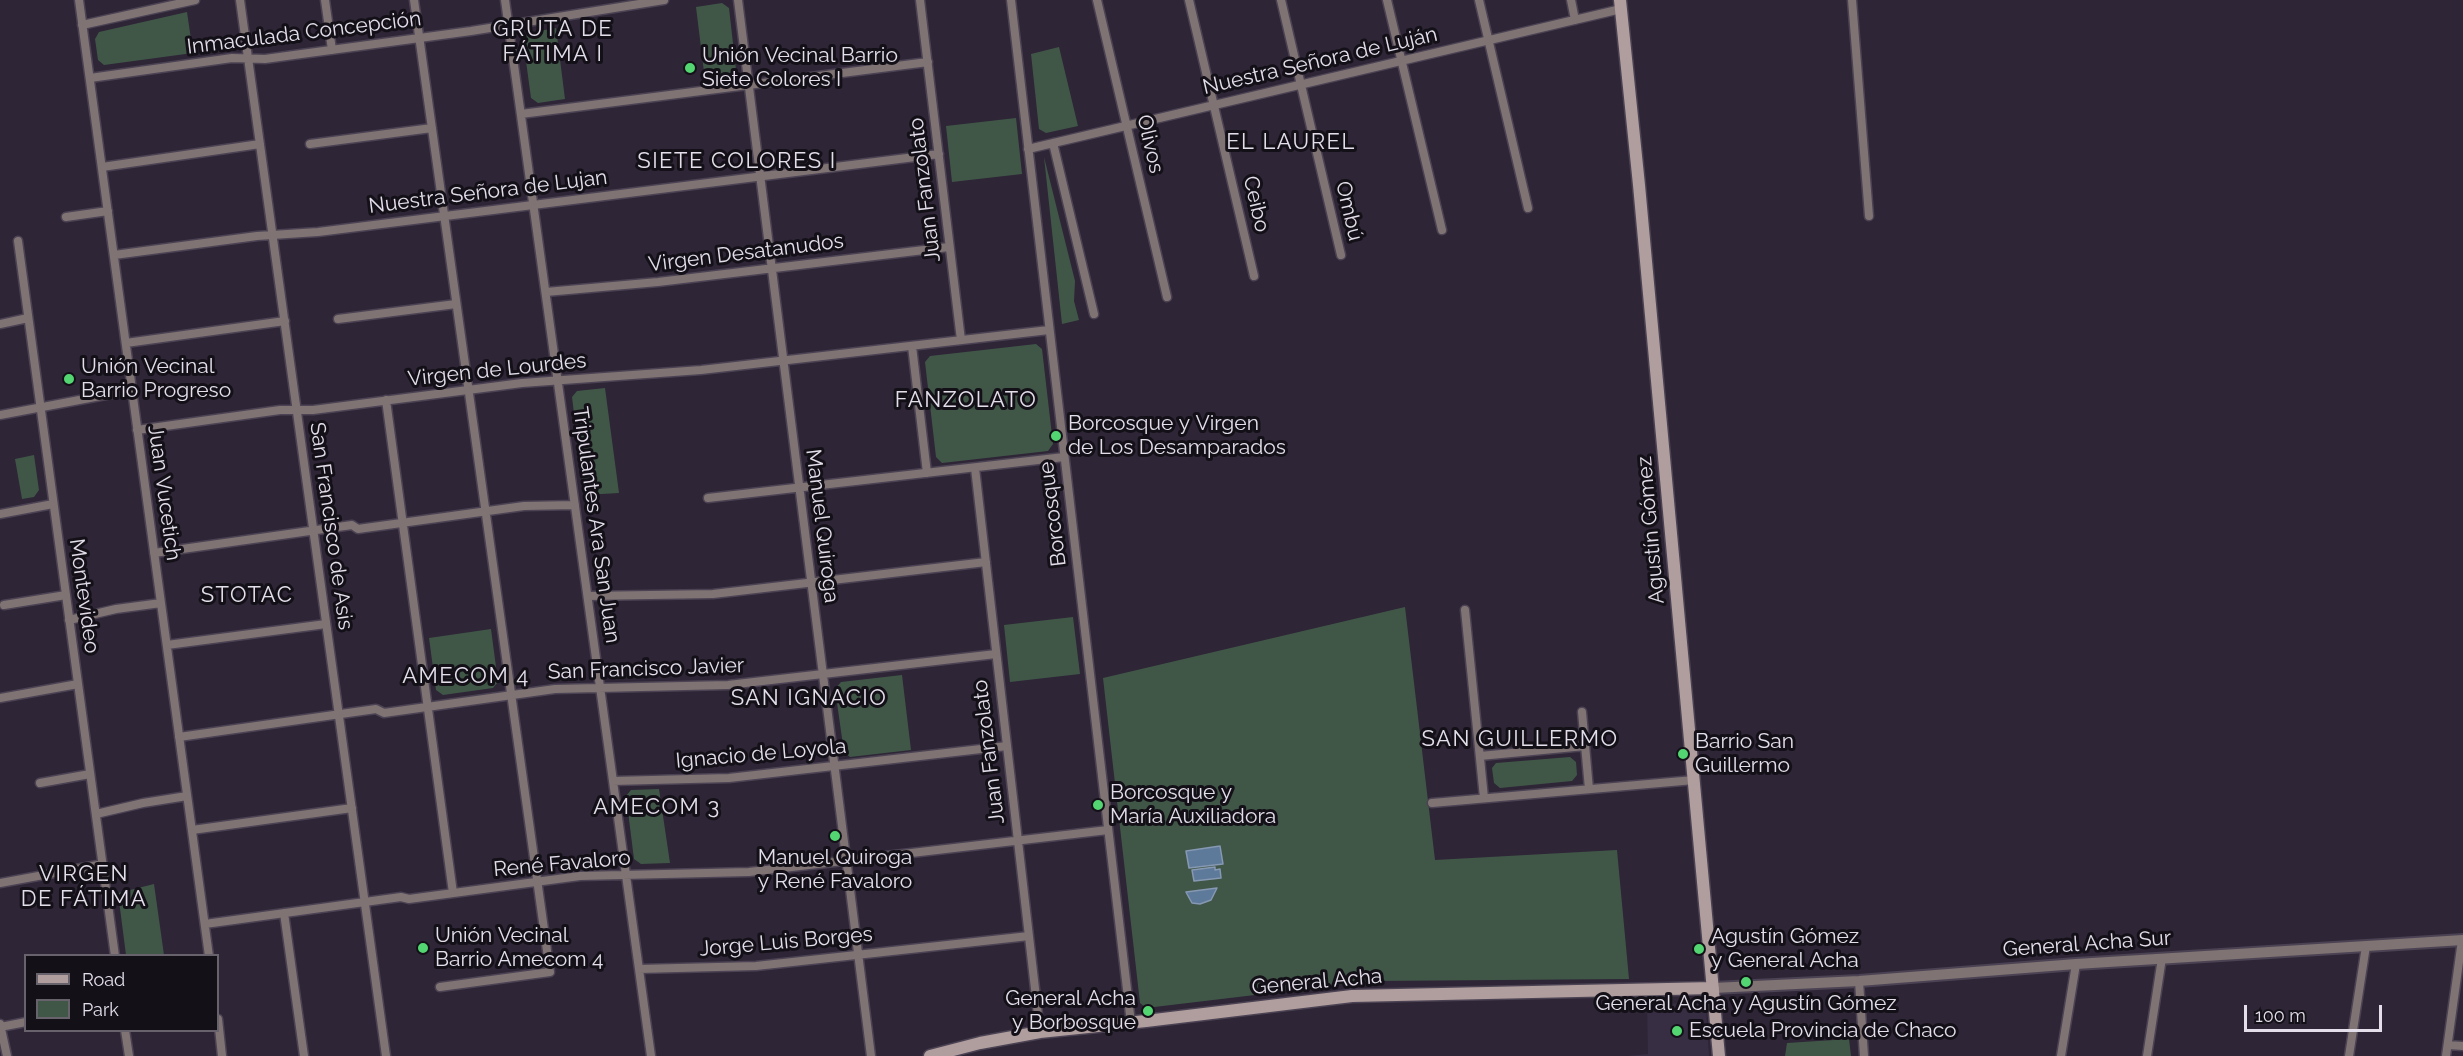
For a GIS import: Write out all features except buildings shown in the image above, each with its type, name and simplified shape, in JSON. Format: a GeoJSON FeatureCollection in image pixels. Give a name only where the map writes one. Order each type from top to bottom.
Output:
{"type":"FeatureCollection","features":[{"type":"Feature","properties":{"kind":"main road","name":"Agustín Gómez"},"geometry":{"type":"LineString","coordinates":[[1620,4],[1639,184],[1719,1056]]}},
{"type":"Feature","properties":{"kind":"main road","name":"General Acha"},"geometry":{"type":"LineString","coordinates":[[930,1056],[980,1043],[1040,1032],[1131,1023],[1304,1000],[1367,995],[1713,988]]}},
{"type":"Feature","properties":{"kind":"street","name":"Juan Vucetich"},"geometry":{"type":"LineString","coordinates":[[79,0],[209,954]]}},
{"type":"Feature","properties":{"kind":"street"},"geometry":{"type":"LineString","coordinates":[[82,25],[195,0]]}},
{"type":"Feature","properties":{"kind":"street","name":"San Francisco de Asis"},"geometry":{"type":"LineString","coordinates":[[240,0],[386,1056]]}},
{"type":"Feature","properties":{"kind":"street"},"geometry":{"type":"LineString","coordinates":[[325,0],[332,50]]}},
{"type":"Feature","properties":{"kind":"street"},"geometry":{"type":"LineString","coordinates":[[414,0],[550,972],[440,987]]}},
{"type":"Feature","properties":{"kind":"street","name":"Tripulantes Ara San Juan"},"geometry":{"type":"LineString","coordinates":[[505,0],[651,1056]]}},
{"type":"Feature","properties":{"kind":"street","name":"Inmaculada Concepción"},"geometry":{"type":"LineString","coordinates":[[90,78],[232,58],[265,59],[332,50],[664,0]]}},
{"type":"Feature","properties":{"kind":"street","name":"Manuel Quiroga"},"geometry":{"type":"LineString","coordinates":[[738,0],[871,1056]]}},
{"type":"Feature","properties":{"kind":"street","name":"Juan Fanzolato"},"geometry":{"type":"LineString","coordinates":[[920,0],[961,340]]}},
{"type":"Feature","properties":{"kind":"street","name":"Borcosque"},"geometry":{"type":"LineString","coordinates":[[1011,0],[1131,1023]]}},
{"type":"Feature","properties":{"kind":"street","name":"Olivos"},"geometry":{"type":"LineString","coordinates":[[1097,0],[1167,297]]}},
{"type":"Feature","properties":{"kind":"street","name":"Ceibo"},"geometry":{"type":"LineString","coordinates":[[1189,0],[1254,276]]}},
{"type":"Feature","properties":{"kind":"street","name":"Ombú"},"geometry":{"type":"LineString","coordinates":[[1281,0],[1341,255]]}},
{"type":"Feature","properties":{"kind":"street"},"geometry":{"type":"LineString","coordinates":[[1387,0],[1442,230]]}},
{"type":"Feature","properties":{"kind":"street"},"geometry":{"type":"LineString","coordinates":[[1479,0],[1528,208]]}},
{"type":"Feature","properties":{"kind":"street"},"geometry":{"type":"LineString","coordinates":[[1571,0],[1575,20]]}},
{"type":"Feature","properties":{"kind":"street"},"geometry":{"type":"LineString","coordinates":[[1852,0],[1869,216]]}},
{"type":"Feature","properties":{"kind":"street","name":"Nuestra Señora de Luján"},"geometry":{"type":"LineString","coordinates":[[1028,149],[1575,20],[1620,4]]}},
{"type":"Feature","properties":{"kind":"street"},"geometry":{"type":"LineString","coordinates":[[521,114],[928,62]]}},
{"type":"Feature","properties":{"kind":"street"},"geometry":{"type":"LineString","coordinates":[[310,144],[432,128]]}},
{"type":"Feature","properties":{"kind":"street"},"geometry":{"type":"LineString","coordinates":[[1053,143],[1094,314]]}},
{"type":"Feature","properties":{"kind":"street"},"geometry":{"type":"LineString","coordinates":[[102,166],[260,144]]}},
{"type":"Feature","properties":{"kind":"street","name":"Nuestra Señora de Lujan"},"geometry":{"type":"LineString","coordinates":[[114,255],[273,235],[318,232],[939,154]]}},
{"type":"Feature","properties":{"kind":"street"},"geometry":{"type":"LineString","coordinates":[[66,217],[108,211]]}},
{"type":"Feature","properties":{"kind":"street","name":"Montevideo"},"geometry":{"type":"LineString","coordinates":[[18,241],[115,954]]}},
{"type":"Feature","properties":{"kind":"street","name":"Virgen Desatanudos"},"geometry":{"type":"LineString","coordinates":[[546,292],[950,246]]}},
{"type":"Feature","properties":{"kind":"street"},"geometry":{"type":"LineString","coordinates":[[338,319],[456,304]]}},
{"type":"Feature","properties":{"kind":"street"},"geometry":{"type":"LineString","coordinates":[[0,324],[28,318]]}},
{"type":"Feature","properties":{"kind":"street"},"geometry":{"type":"LineString","coordinates":[[126,343],[285,321]]}},
{"type":"Feature","properties":{"kind":"street","name":"Virgen de Lourdes"},"geometry":{"type":"LineString","coordinates":[[137,430],[468,390],[701,370],[1049,330]]}},
{"type":"Feature","properties":{"kind":"street"},"geometry":{"type":"LineString","coordinates":[[912,346],[927,473]]}},
{"type":"Feature","properties":{"kind":"street"},"geometry":{"type":"LineString","coordinates":[[0,416],[132,390]]}},
{"type":"Feature","properties":{"kind":"street"},"geometry":{"type":"LineString","coordinates":[[386,400],[453,893]]}},
{"type":"Feature","properties":{"kind":"street"},"geometry":{"type":"LineString","coordinates":[[708,498],[1065,458]]}},
{"type":"Feature","properties":{"kind":"street","name":"Juan Fanzolato"},"geometry":{"type":"LineString","coordinates":[[975,468],[1040,1032]]}},
{"type":"Feature","properties":{"kind":"street"},"geometry":{"type":"LineString","coordinates":[[0,514],[53,504]]}},
{"type":"Feature","properties":{"kind":"street"},"geometry":{"type":"LineString","coordinates":[[154,553],[352,525],[358,529],[524,506],[576,505]]}},
{"type":"Feature","properties":{"kind":"street"},"geometry":{"type":"LineString","coordinates":[[588,596],[713,594],[986,562]]}},
{"type":"Feature","properties":{"kind":"street"},"geometry":{"type":"LineString","coordinates":[[4,605],[66,595]]}},
{"type":"Feature","properties":{"kind":"street"},"geometry":{"type":"LineString","coordinates":[[69,620],[116,609],[161,603]]}},
{"type":"Feature","properties":{"kind":"street"},"geometry":{"type":"LineString","coordinates":[[1465,610],[1485,798]]}},
{"type":"Feature","properties":{"kind":"street"},"geometry":{"type":"LineString","coordinates":[[167,645],[326,624]]}},
{"type":"Feature","properties":{"kind":"street","name":"San Francisco Javier"},"geometry":{"type":"LineString","coordinates":[[179,737],[376,710],[384,713],[555,689],[728,685],[996,654]]}},
{"type":"Feature","properties":{"kind":"street"},"geometry":{"type":"LineString","coordinates":[[0,698],[78,684]]}},
{"type":"Feature","properties":{"kind":"street"},"geometry":{"type":"LineString","coordinates":[[1582,712],[1589,789]]}},
{"type":"Feature","properties":{"kind":"street"},"geometry":{"type":"LineString","coordinates":[[1480,756],[1585,746]]}},
{"type":"Feature","properties":{"kind":"street","name":"Ignacio de Loyola"},"geometry":{"type":"LineString","coordinates":[[613,781],[729,778],[1007,747]]}},
{"type":"Feature","properties":{"kind":"street"},"geometry":{"type":"LineString","coordinates":[[40,783],[90,774]]}},
{"type":"Feature","properties":{"kind":"street"},"geometry":{"type":"LineString","coordinates":[[1432,803],[1694,780]]}},
{"type":"Feature","properties":{"kind":"street"},"geometry":{"type":"LineString","coordinates":[[96,814],[187,796]]}},
{"type":"Feature","properties":{"kind":"street"},"geometry":{"type":"LineString","coordinates":[[192,830],[352,808]]}},
{"type":"Feature","properties":{"kind":"street","name":"René Favaloro"},"geometry":{"type":"LineString","coordinates":[[205,924],[580,876],[749,872],[1108,830]]}},
{"type":"Feature","properties":{"kind":"street"},"geometry":{"type":"LineString","coordinates":[[0,883],[102,864]]}},
{"type":"Feature","properties":{"kind":"street"},"geometry":{"type":"LineString","coordinates":[[284,913],[304,1056]]}},
{"type":"Feature","properties":{"kind":"street","name":"Jorge Luis Borges"},"geometry":{"type":"LineString","coordinates":[[639,969],[756,966],[1029,936]]}},
{"type":"Feature","properties":{"kind":"street"},"geometry":{"type":"LineString","coordinates":[[2446,1056],[2463,940]]}},
{"type":"Feature","properties":{"kind":"street","name":"General Acha Sur"},"geometry":{"type":"LineString","coordinates":[[1713,988],[1859,981],[2162,958],[2463,940]]}},
{"type":"Feature","properties":{"kind":"street"},"geometry":{"type":"LineString","coordinates":[[2349,1056],[2366,946]]}},
{"type":"Feature","properties":{"kind":"street"},"geometry":{"type":"LineString","coordinates":[[2147,1056],[2162,958]]}},
{"type":"Feature","properties":{"kind":"street"},"geometry":{"type":"LineString","coordinates":[[2061,1056],[2076,964]]}},
{"type":"Feature","properties":{"kind":"street"},"geometry":{"type":"LineString","coordinates":[[1859,981],[1864,1056]]}},
{"type":"Feature","properties":{"kind":"street"},"geometry":{"type":"LineString","coordinates":[[7,1056],[0,1026],[24,1022]]}},
{"type":"Feature","properties":{"kind":"street"},"geometry":{"type":"LineString","coordinates":[[219,1028],[222,1056]]}},
{"type":"Feature","properties":{"kind":"street"},"geometry":{"type":"LineString","coordinates":[[125,1032],[129,1056]]}},
{"type":"Feature","properties":{"kind":"street"},"geometry":{"type":"LineString","coordinates":[[2448,1044],[2463,1046]]}},
{"type":"Feature","properties":{"kind":"shaded area","name":"Escuela Provincia de Chaco"},"geometry":{"type":"Polygon","coordinates":[[[1699,1003],[1706,1008],[1709,1056],[1626,1056],[1648,1054],[1647,1004],[1699,1003]]]}},
{"type":"Feature","properties":{"kind":"green space"},"geometry":{"type":"Polygon","coordinates":[[[722,3],[729,8],[736,70],[731,77],[705,80],[696,7],[722,3]]]}},
{"type":"Feature","properties":{"kind":"green space"},"geometry":{"type":"Polygon","coordinates":[[[187,12],[193,53],[104,65],[98,60],[95,39],[99,32],[187,12]]]}},
{"type":"Feature","properties":{"kind":"green space"},"geometry":{"type":"Polygon","coordinates":[[[556,28],[565,99],[538,103],[531,98],[523,39],[528,33],[556,28]]]}},
{"type":"Feature","properties":{"kind":"green space"},"geometry":{"type":"Polygon","coordinates":[[[1059,47],[1078,126],[1046,133],[1039,129],[1031,54],[1059,47]]]}},
{"type":"Feature","properties":{"kind":"green space"},"geometry":{"type":"Polygon","coordinates":[[[1016,118],[1022,174],[952,182],[946,126],[1016,118]]]}},
{"type":"Feature","properties":{"kind":"green space"},"geometry":{"type":"Polygon","coordinates":[[[1044,157],[1075,281],[1074,301],[1079,320],[1062,324],[1044,157]]]}},
{"type":"Feature","properties":{"kind":"green space"},"geometry":{"type":"Polygon","coordinates":[[[1036,344],[1042,349],[1053,444],[1048,451],[942,463],[936,457],[925,362],[930,356],[1036,344]]]}},
{"type":"Feature","properties":{"kind":"green space"},"geometry":{"type":"Polygon","coordinates":[[[605,388],[619,493],[584,495],[572,397],[577,391],[605,388]]]}},
{"type":"Feature","properties":{"kind":"green space"},"geometry":{"type":"Polygon","coordinates":[[[34,455],[39,490],[34,497],[22,499],[15,459],[34,455]]]}},
{"type":"Feature","properties":{"kind":"green space"},"geometry":{"type":"Polygon","coordinates":[[[1405,607],[1435,860],[1617,850],[1629,979],[1372,981],[1146,1008],[1140,1003],[1103,678],[1405,607]]]}},
{"type":"Feature","properties":{"kind":"green space"},"geometry":{"type":"Polygon","coordinates":[[[1073,617],[1080,674],[1010,682],[1004,625],[1073,617]]]}},
{"type":"Feature","properties":{"kind":"green space"},"geometry":{"type":"Polygon","coordinates":[[[491,629],[498,682],[493,688],[443,695],[436,690],[429,638],[491,629]]]}},
{"type":"Feature","properties":{"kind":"green space"},"geometry":{"type":"Polygon","coordinates":[[[902,675],[911,750],[850,757],[844,752],[835,689],[841,682],[902,675]]]}},
{"type":"Feature","properties":{"kind":"green space"},"geometry":{"type":"Polygon","coordinates":[[[1570,757],[1576,762],[1577,775],[1572,781],[1500,788],[1494,783],[1492,768],[1496,763],[1570,757]]]}},
{"type":"Feature","properties":{"kind":"green space"},"geometry":{"type":"Polygon","coordinates":[[[659,789],[670,863],[641,864],[634,859],[626,796],[631,790],[659,789]]]}},
{"type":"Feature","properties":{"kind":"green space"},"geometry":{"type":"Polygon","coordinates":[[[154,884],[164,954],[126,954],[118,893],[154,884]]]}},
{"type":"Feature","properties":{"kind":"green space"},"geometry":{"type":"Polygon","coordinates":[[[1849,1039],[1851,1056],[1785,1056],[1787,1043],[1849,1039]]]}},
{"type":"Feature","properties":{"kind":"water"},"geometry":{"type":"Polygon","coordinates":[[[1220,846],[1223,864],[1189,868],[1186,851],[1220,846]]]}},
{"type":"Feature","properties":{"kind":"water"},"geometry":{"type":"Polygon","coordinates":[[[1215,867],[1215,870],[1220,869],[1221,878],[1194,881],[1192,870],[1215,867]]]}},
{"type":"Feature","properties":{"kind":"water"},"geometry":{"type":"Polygon","coordinates":[[[1217,888],[1211,900],[1200,904],[1192,903],[1186,892],[1217,888]]]}},
{"type":"Feature","properties":{"kind":"place","name":"Unión Vecinal Barrio Siete Colores I"},"geometry":{"type":"Point","coordinates":[690,68]}},
{"type":"Feature","properties":{"kind":"place","name":"Unión Vecinal Barrio Progreso"},"geometry":{"type":"Point","coordinates":[69,379]}},
{"type":"Feature","properties":{"kind":"place","name":"Borcosque y Virgen de Los Desamparados"},"geometry":{"type":"Point","coordinates":[1056,436]}},
{"type":"Feature","properties":{"kind":"place","name":"Barrio San Guillermo"},"geometry":{"type":"Point","coordinates":[1683,754]}},
{"type":"Feature","properties":{"kind":"place","name":"Borcosque y María Auxiliadora"},"geometry":{"type":"Point","coordinates":[1098,805]}},
{"type":"Feature","properties":{"kind":"place","name":"Manuel Quiroga y René Favaloro"},"geometry":{"type":"Point","coordinates":[835,836]}},
{"type":"Feature","properties":{"kind":"place","name":"Unión Vecinal Barrio Amecom 4"},"geometry":{"type":"Point","coordinates":[423,948]}},
{"type":"Feature","properties":{"kind":"place","name":"Agustín Gómez y General Acha"},"geometry":{"type":"Point","coordinates":[1699,949]}},
{"type":"Feature","properties":{"kind":"place","name":"General Acha y Agustín Gómez"},"geometry":{"type":"Point","coordinates":[1746,982]}},
{"type":"Feature","properties":{"kind":"place","name":"General Acha y Borbosque"},"geometry":{"type":"Point","coordinates":[1148,1011]}},
{"type":"Feature","properties":{"kind":"place","name":"Escuela Provincia de Chaco"},"geometry":{"type":"Point","coordinates":[1677,1031]}},
{"type":"Feature","properties":{"kind":"district","name":"GRUTA DE FÁTIMA I"},"geometry":{"type":"Point","coordinates":[553,42]}},
{"type":"Feature","properties":{"kind":"district","name":"EL LAUREL"},"geometry":{"type":"Point","coordinates":[1291,142]}},
{"type":"Feature","properties":{"kind":"district","name":"SIETE COLORES I"},"geometry":{"type":"Point","coordinates":[737,161]}},
{"type":"Feature","properties":{"kind":"district","name":"FANZOLATO"},"geometry":{"type":"Point","coordinates":[966,400]}},
{"type":"Feature","properties":{"kind":"district","name":"STOTAC"},"geometry":{"type":"Point","coordinates":[247,595]}},
{"type":"Feature","properties":{"kind":"district","name":"AMECOM 4"},"geometry":{"type":"Point","coordinates":[466,676]}},
{"type":"Feature","properties":{"kind":"district","name":"SAN IGNACIO"},"geometry":{"type":"Point","coordinates":[809,698]}},
{"type":"Feature","properties":{"kind":"district","name":"SAN GUILLERMO"},"geometry":{"type":"Point","coordinates":[1520,739]}},
{"type":"Feature","properties":{"kind":"district","name":"AMECOM 3"},"geometry":{"type":"Point","coordinates":[657,807]}},
{"type":"Feature","properties":{"kind":"district","name":"VIRGEN DE FÁTIMA"},"geometry":{"type":"Point","coordinates":[84,886]}}]}
